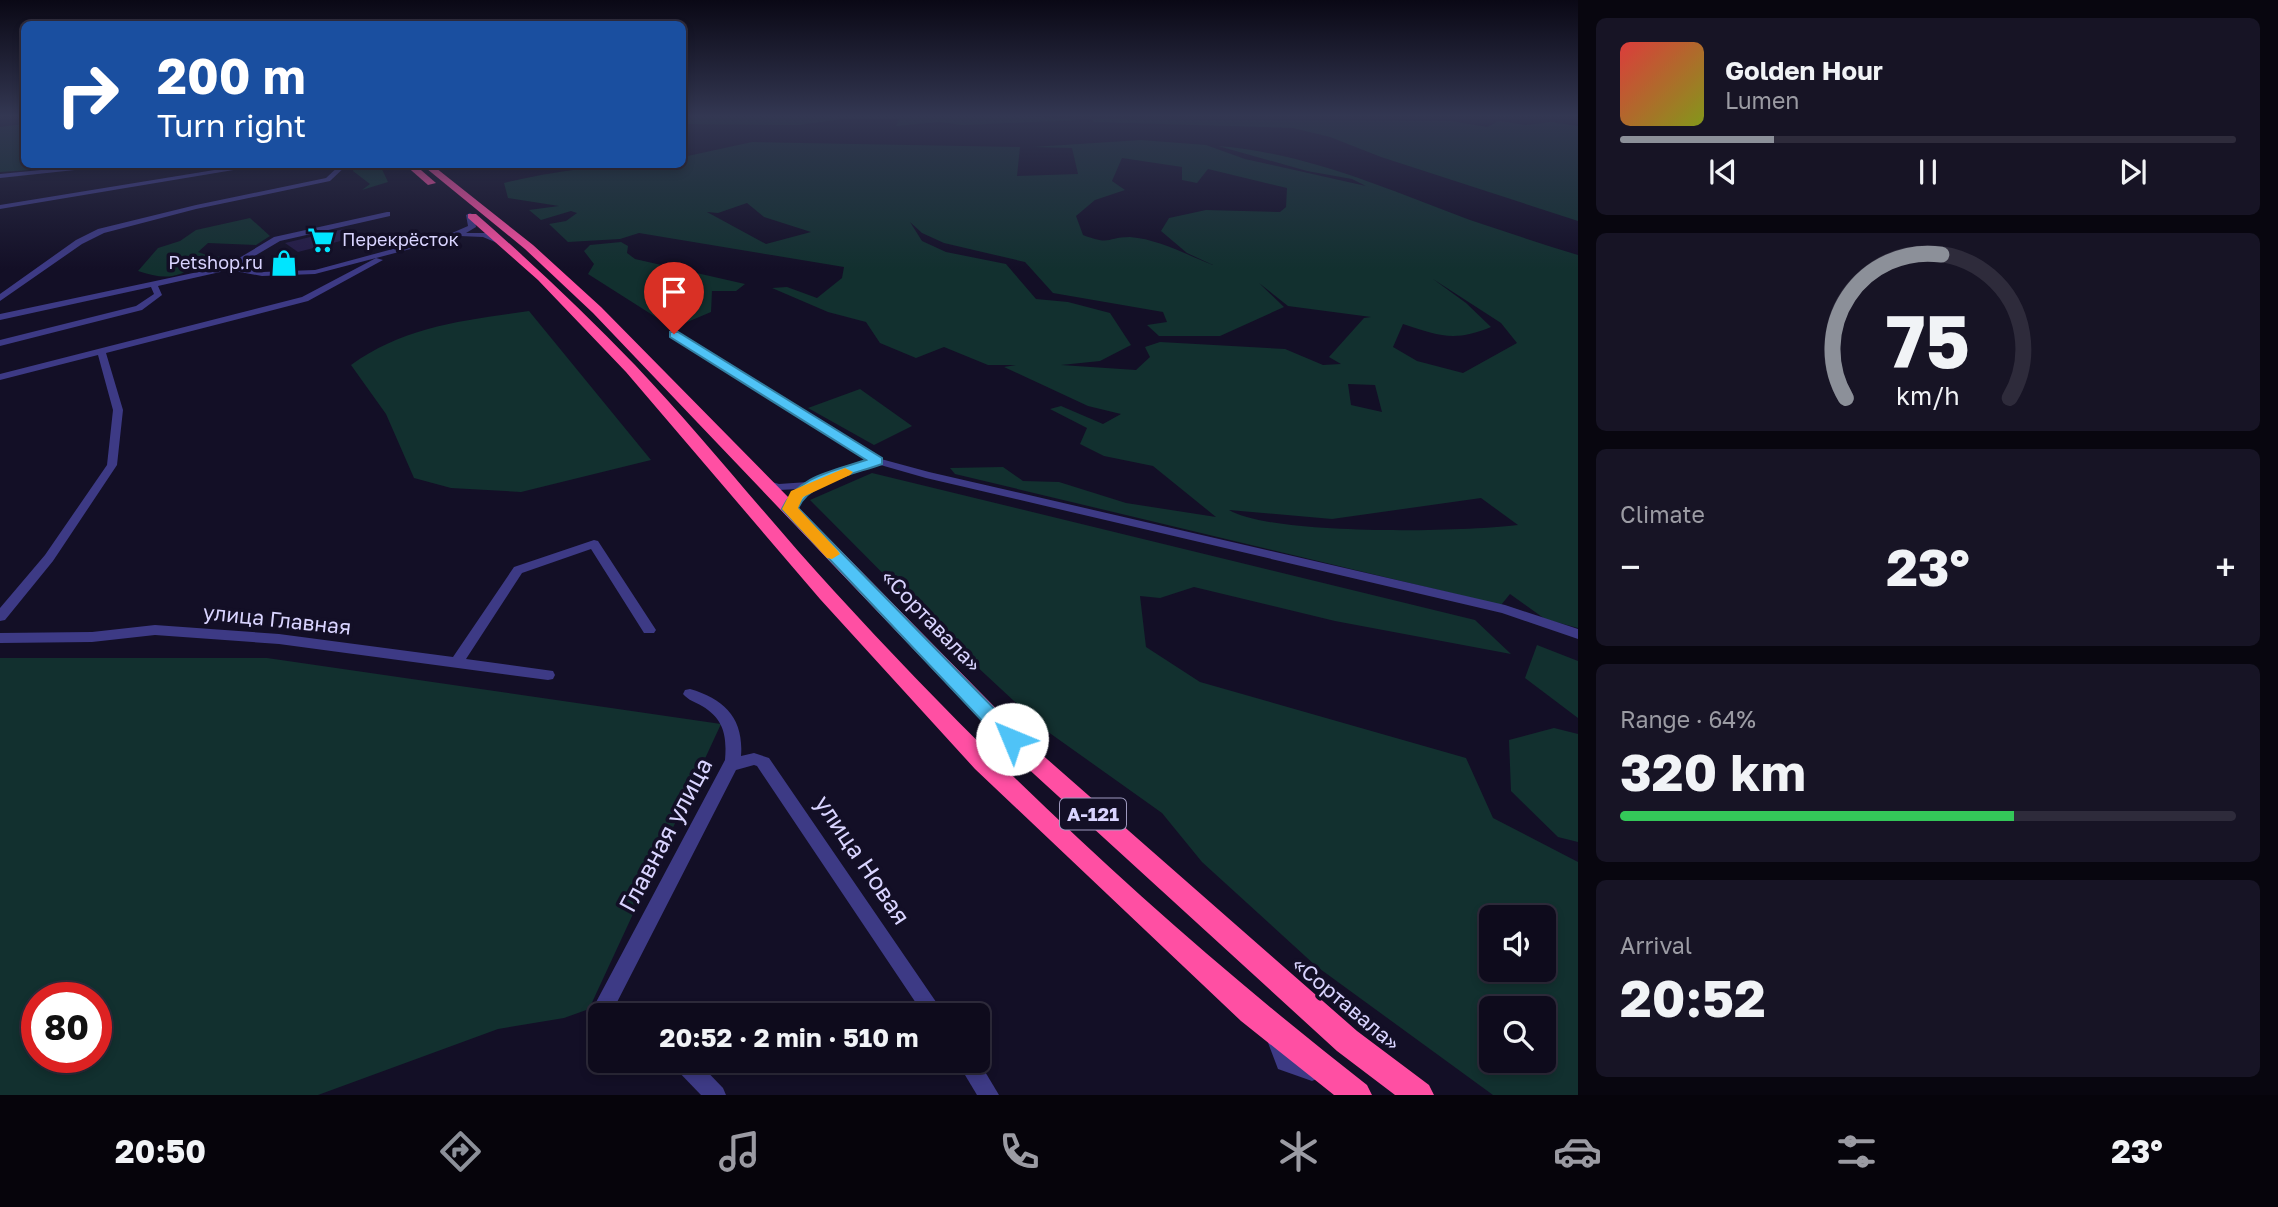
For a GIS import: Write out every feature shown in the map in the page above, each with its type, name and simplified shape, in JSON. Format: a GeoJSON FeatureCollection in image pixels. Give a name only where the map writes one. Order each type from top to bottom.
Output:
{"type":"FeatureCollection","features":[{"type":"Feature","properties":{"kind":"highway","name":"А-121"},"geometry":{"type":"LineString","coordinates":[[413,168],[542,278],[631,369],[827,595],[983,763],[1251,1011],[1351,1090]]}},
{"type":"Feature","properties":{"kind":"highway","name":"«Сортавала»"},"geometry":{"type":"LineString","coordinates":[[430,168],[529,247],[597,310],[1031,758],[1347,1041],[1419,1095]]}},
{"type":"Feature","properties":{"kind":"street"},"geometry":{"type":"LineString","coordinates":[[0,176],[84,168]]}},
{"type":"Feature","properties":{"kind":"street"},"geometry":{"type":"LineString","coordinates":[[0,207],[241,168]]}},
{"type":"Feature","properties":{"kind":"street"},"geometry":{"type":"LineString","coordinates":[[0,298],[79,242],[101,231],[196,207],[328,180],[341,168]]}},
{"type":"Feature","properties":{"kind":"street"},"geometry":{"type":"LineString","coordinates":[[0,317],[229,268],[277,239],[387,214]]}},
{"type":"Feature","properties":{"kind":"street"},"geometry":{"type":"LineString","coordinates":[[229,268],[262,274],[292,275],[455,235],[472,227],[470,215]]}},
{"type":"Feature","properties":{"kind":"street"},"geometry":{"type":"LineString","coordinates":[[455,235],[484,235],[504,244]]}},
{"type":"Feature","properties":{"kind":"street"},"geometry":{"type":"LineString","coordinates":[[0,377],[305,299],[395,251]]}},
{"type":"Feature","properties":{"kind":"street"},"geometry":{"type":"LineString","coordinates":[[0,343],[139,308],[158,296],[153,284]]}},
{"type":"Feature","properties":{"kind":"street"},"geometry":{"type":"LineString","coordinates":[[674,334],[877,461],[926,475],[1505,609],[1578,634]]}},
{"type":"Feature","properties":{"kind":"street"},"geometry":{"type":"LineString","coordinates":[[0,617],[49,558],[112,465],[118,410],[101,350]]}},
{"type":"Feature","properties":{"kind":"street"},"geometry":{"type":"LineString","coordinates":[[790,509],[797,494],[811,485],[877,461]]}},
{"type":"Feature","properties":{"kind":"street"},"geometry":{"type":"LineString","coordinates":[[765,483],[779,487],[811,485]]}},
{"type":"Feature","properties":{"kind":"street"},"geometry":{"type":"LineString","coordinates":[[456,663],[518,570],[594,544],[649,630]]}},
{"type":"Feature","properties":{"kind":"street","name":"улица Главная"},"geometry":{"type":"LineString","coordinates":[[0,638],[92,637],[155,630],[279,639],[548,676]]}},
{"type":"Feature","properties":{"kind":"street","name":"Главная улица"},"geometry":{"type":"LineString","coordinates":[[609,1003],[730,765],[735,743],[727,716],[712,703],[690,694]]}},
{"type":"Feature","properties":{"kind":"street","name":"улица Новая"},"geometry":{"type":"LineString","coordinates":[[730,765],[754,759],[762,762],[927,1003]]}},
{"type":"Feature","properties":{"kind":"street"},"geometry":{"type":"LineString","coordinates":[[694,1073],[716,1095]]}},
{"type":"Feature","properties":{"kind":"street"},"geometry":{"type":"LineString","coordinates":[[975,1073],[989,1095]]}},
{"type":"Feature","properties":{"kind":"green space"},"geometry":{"type":"Polygon","coordinates":[[[0,167],[36,168],[30,170],[0,172],[0,167]]]}},
{"type":"Feature","properties":{"kind":"green space"},"geometry":{"type":"Polygon","coordinates":[[[1018,167],[1017,176],[1078,174],[1076,167],[1118,167],[1112,181],[1125,190],[1095,200],[1076,216],[1083,235],[1104,240],[1141,238],[1213,265],[1187,253],[1161,231],[1169,218],[1206,210],[1280,212],[1286,207],[1287,188],[1208,169],[1197,183],[1182,180],[1182,167],[1281,167],[1366,186],[1352,179],[1293,167],[1325,167],[1470,220],[1578,255],[1578,628],[1545,619],[1510,594],[1501,605],[955,474],[950,468],[1003,467],[1023,481],[1059,482],[1126,503],[1216,517],[1153,466],[1104,456],[1080,444],[1087,428],[1050,409],[1061,406],[1103,424],[1121,414],[1088,406],[1004,367],[1016,365],[988,365],[944,347],[916,358],[880,343],[866,322],[828,312],[772,288],[787,287],[817,298],[842,278],[844,267],[639,233],[620,239],[568,242],[549,224],[566,221],[577,213],[571,211],[541,220],[529,210],[559,206],[508,198],[504,183],[593,168],[1018,167]],[[747,203],[718,213],[707,212],[766,244],[811,232],[764,217],[747,203]],[[910,222],[922,241],[946,252],[1006,264],[1036,299],[1068,302],[1110,313],[1131,345],[1100,361],[1061,365],[1136,370],[1150,357],[1145,347],[1160,342],[1285,349],[1323,365],[1341,364],[1329,357],[1364,318],[1371,317],[1288,306],[1259,283],[1284,307],[1220,336],[1159,336],[1147,325],[1167,322],[1163,312],[1053,293],[1025,262],[944,243],[922,233],[910,222]],[[1433,279],[1466,303],[1491,327],[1467,335],[1447,336],[1403,324],[1393,347],[1417,361],[1463,373],[1517,343],[1501,323],[1433,279]],[[1348,384],[1351,405],[1382,412],[1375,385],[1348,384]],[[1481,498],[1332,519],[1229,510],[1252,518],[1325,528],[1414,530],[1518,525],[1481,498]]]}},
{"type":"Feature","properties":{"kind":"green space"},"geometry":{"type":"Polygon","coordinates":[[[1412,167],[1578,167],[1578,221],[1412,167]]]}},
{"type":"Feature","properties":{"kind":"green space"},"geometry":{"type":"Polygon","coordinates":[[[354,168],[381,168],[388,182],[362,190],[370,184],[353,171],[354,168]]]}},
{"type":"Feature","properties":{"kind":"green space"},"geometry":{"type":"Polygon","coordinates":[[[250,218],[270,236],[256,245],[208,243],[198,252],[212,257],[233,256],[218,265],[198,263],[184,273],[170,276],[155,276],[138,271],[158,248],[180,241],[196,230],[250,218]]]}},
{"type":"Feature","properties":{"kind":"green space"},"geometry":{"type":"Polygon","coordinates":[[[621,242],[628,246],[627,253],[635,259],[745,284],[736,291],[712,291],[711,312],[673,328],[588,274],[594,264],[584,251],[590,245],[621,242]]]}},
{"type":"Feature","properties":{"kind":"green space"},"geometry":{"type":"Polygon","coordinates":[[[529,311],[651,460],[521,492],[451,488],[414,478],[386,414],[351,365],[392,341],[414,333],[459,322],[529,311]]]}},
{"type":"Feature","properties":{"kind":"green space"},"geometry":{"type":"Polygon","coordinates":[[[860,389],[912,426],[874,445],[808,408],[860,389]]]}},
{"type":"Feature","properties":{"kind":"green space"},"geometry":{"type":"Polygon","coordinates":[[[872,473],[1475,620],[1511,654],[1335,621],[1194,587],[1160,598],[1140,596],[1146,647],[1200,682],[1466,758],[1493,818],[1578,862],[1578,1095],[1493,1095],[1316,966],[1202,862],[1162,813],[1044,729],[958,649],[810,500],[872,473]]]}},
{"type":"Feature","properties":{"kind":"green space"},"geometry":{"type":"Polygon","coordinates":[[[1537,645],[1578,661],[1578,718],[1525,678],[1537,645]]]}},
{"type":"Feature","properties":{"kind":"green space"},"geometry":{"type":"Polygon","coordinates":[[[0,658],[267,658],[721,724],[592,1003],[588,1003],[588,1009],[564,1018],[498,1029],[318,1095],[0,1095],[0,658]]]}},
{"type":"Feature","properties":{"kind":"green space"},"geometry":{"type":"Polygon","coordinates":[[[1554,728],[1578,734],[1578,842],[1558,837],[1511,791],[1509,740],[1554,728]]]}},
{"type":"Feature","properties":{"kind":"building","name":"Перекрёсток"},"geometry":{"type":"Polygon","coordinates":[[[344,229],[356,237],[298,252],[285,243],[344,229]]]}},
{"type":"Feature","properties":{"kind":"slow traffic"},"geometry":{"type":"LineString","coordinates":[[832,554],[790,509],[797,494],[811,485],[845,472]]}},
{"type":"Feature","properties":{"kind":"place","name":"Перекрёсток"},"geometry":{"type":"Point","coordinates":[321,240]}},
{"type":"Feature","properties":{"kind":"place","name":"Petshop.ru"},"geometry":{"type":"Point","coordinates":[284,263]}},
{"type":"Feature","properties":{"kind":"route"},"geometry":{"type":"LineString","coordinates":[[674,334],[877,461],[811,485],[793,498],[790,509],[1012,739]]}}]}
